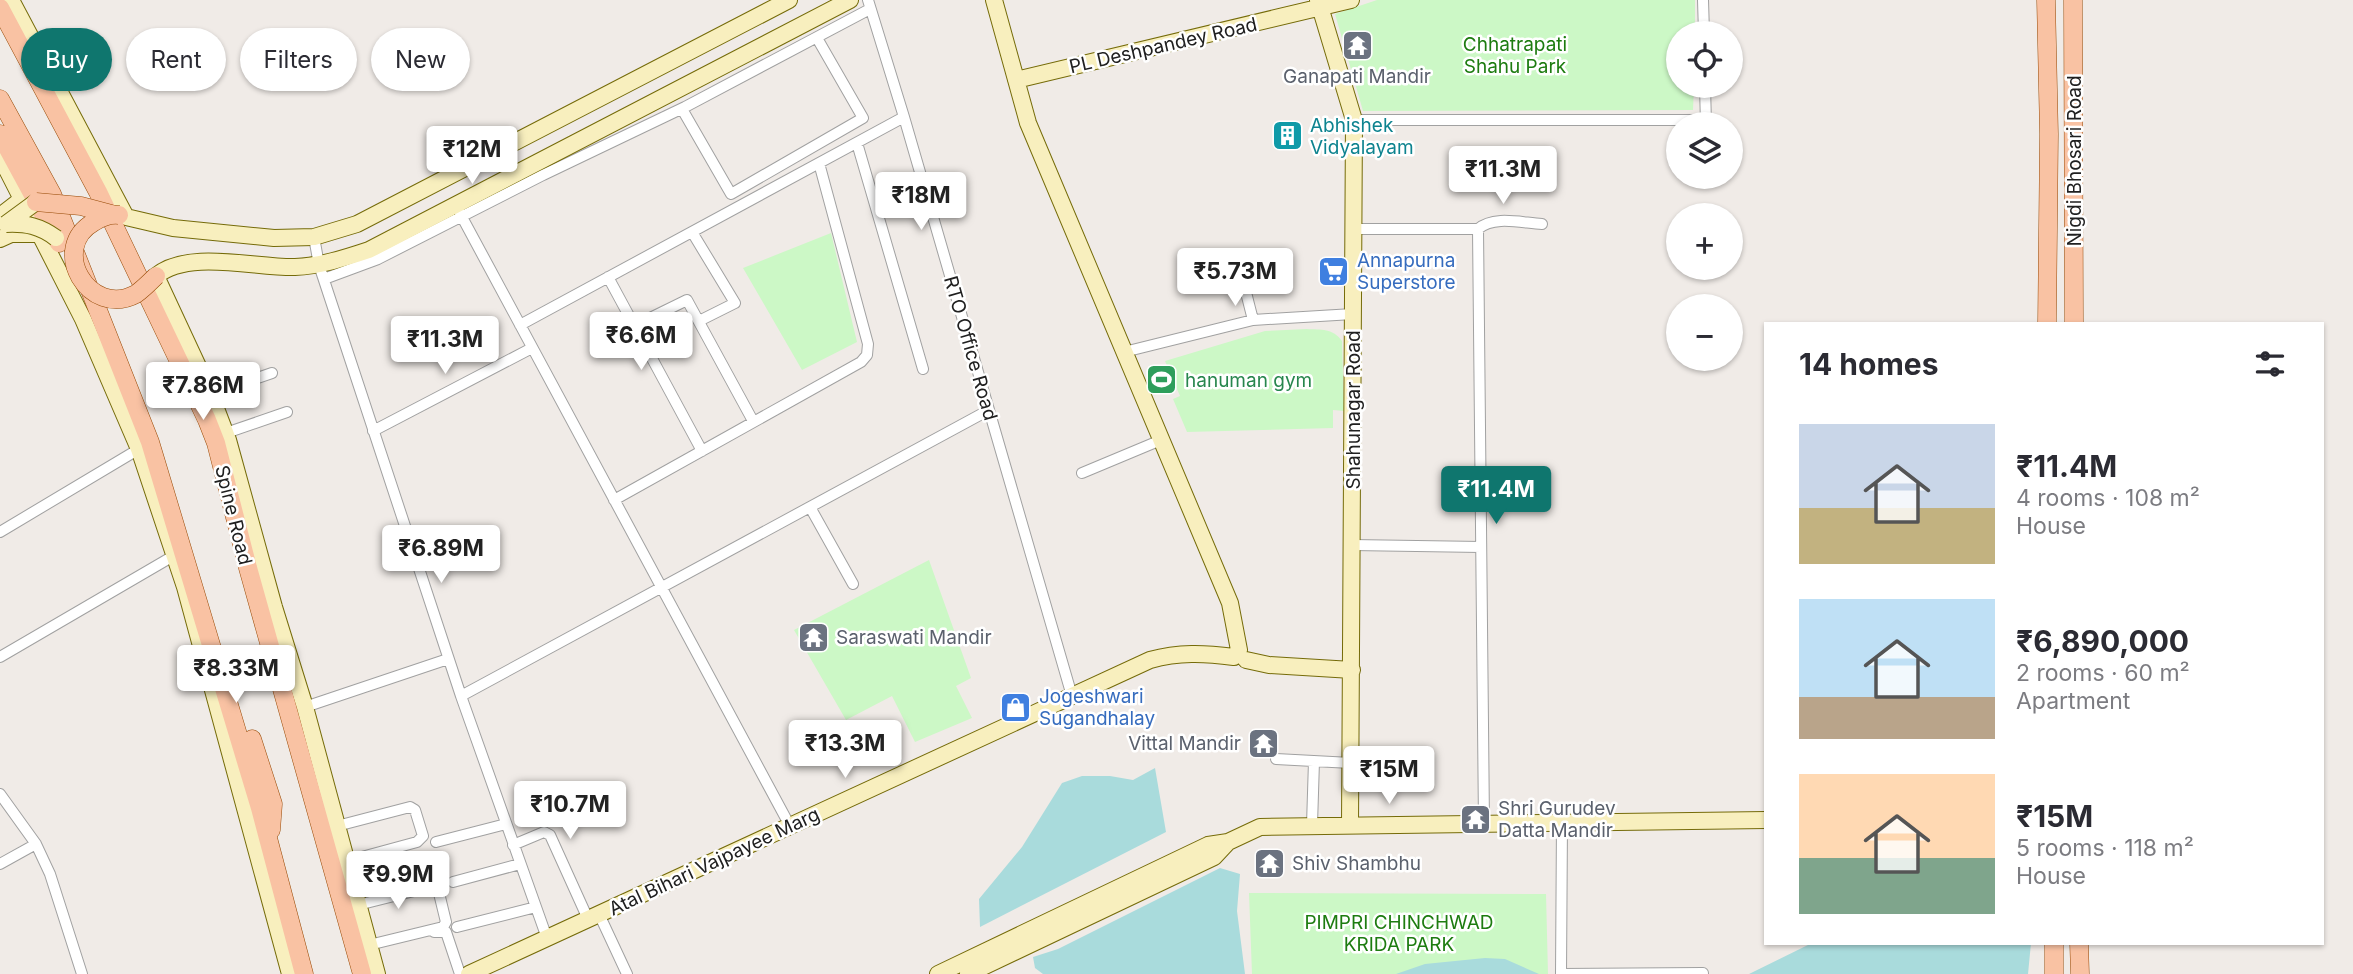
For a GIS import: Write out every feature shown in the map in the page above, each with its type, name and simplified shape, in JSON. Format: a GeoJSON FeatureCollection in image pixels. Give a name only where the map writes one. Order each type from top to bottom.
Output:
{"type":"FeatureCollection","features":[{"type":"Feature","properties":{"kind":"main road","name":"Nigdi Bhosari Road"},"geometry":{"type":"LineString","coordinates":[[2046,0],[2049,134],[2047,322]]}},
{"type":"Feature","properties":{"kind":"main road","name":"Nigdi Bhosari Road"},"geometry":{"type":"LineString","coordinates":[[2074,3],[2074,322]]}},
{"type":"Feature","properties":{"kind":"main road","name":"Spine Road"},"geometry":{"type":"LineString","coordinates":[[0,8],[98,192],[216,443],[251,582],[362,974]]}},
{"type":"Feature","properties":{"kind":"main road"},"geometry":{"type":"LineString","coordinates":[[0,99],[52,194],[145,446],[270,847],[304,974]]}},
{"type":"Feature","properties":{"kind":"main road"},"geometry":{"type":"LineString","coordinates":[[0,134],[48,236],[85,286],[97,295],[112,299],[127,297],[156,276]]}},
{"type":"Feature","properties":{"kind":"main road"},"geometry":{"type":"LineString","coordinates":[[29,200],[81,206],[119,215]]}},
{"type":"Feature","properties":{"kind":"main road"},"geometry":{"type":"LineString","coordinates":[[76,273],[74,250],[79,236],[90,225],[119,215]]}},
{"type":"Feature","properties":{"kind":"main road"},"geometry":{"type":"LineString","coordinates":[[97,295],[141,387],[161,438],[272,804],[270,847]]}},
{"type":"Feature","properties":{"kind":"main road"},"geometry":{"type":"LineString","coordinates":[[2054,945],[2054,974]]}},
{"type":"Feature","properties":{"kind":"main road"},"geometry":{"type":"LineString","coordinates":[[2079,945],[2080,974]]}},
{"type":"Feature","properties":{"kind":"street"},"geometry":{"type":"LineString","coordinates":[[11,0],[119,215],[173,228],[296,239],[314,237],[357,224],[789,0]]}},
{"type":"Feature","properties":{"kind":"street"},"geometry":{"type":"LineString","coordinates":[[458,211],[850,0]]}},
{"type":"Feature","properties":{"kind":"street"},"geometry":{"type":"LineString","coordinates":[[994,0],[1028,123],[1230,603],[1240,656]]}},
{"type":"Feature","properties":{"kind":"street","name":"PL Deshpandey Road"},"geometry":{"type":"LineString","coordinates":[[1016,80],[1319,4],[1351,0]]}},
{"type":"Feature","properties":{"kind":"street"},"geometry":{"type":"LineString","coordinates":[[1703,0],[1704,21]]}},
{"type":"Feature","properties":{"kind":"street","name":"Shahunagar Road"},"geometry":{"type":"LineString","coordinates":[[1319,4],[1354,120],[1350,825]]}},
{"type":"Feature","properties":{"kind":"street"},"geometry":{"type":"LineString","coordinates":[[156,276],[167,268],[188,263],[295,267],[321,272],[682,108],[817,38],[869,5]]}},
{"type":"Feature","properties":{"kind":"street","name":"RTO Office Road"},"geometry":{"type":"LineString","coordinates":[[869,5],[1072,696]]}},
{"type":"Feature","properties":{"kind":"street"},"geometry":{"type":"LineString","coordinates":[[682,108],[731,194],[863,118],[817,38]]}},
{"type":"Feature","properties":{"kind":"street"},"geometry":{"type":"LineString","coordinates":[[520,325],[904,117]]}},
{"type":"Feature","properties":{"kind":"street"},"geometry":{"type":"LineString","coordinates":[[1354,120],[1666,122]]}},
{"type":"Feature","properties":{"kind":"street"},"geometry":{"type":"LineString","coordinates":[[857,143],[923,369]]}},
{"type":"Feature","properties":{"kind":"street"},"geometry":{"type":"LineString","coordinates":[[0,156],[29,200],[1,226]]}},
{"type":"Feature","properties":{"kind":"street"},"geometry":{"type":"LineString","coordinates":[[614,500],[861,362],[867,355],[868,344],[819,163]]}},
{"type":"Feature","properties":{"kind":"street"},"geometry":{"type":"LineString","coordinates":[[458,211],[790,826]]}},
{"type":"Feature","properties":{"kind":"street"},"geometry":{"type":"LineString","coordinates":[[1353,229],[1478,229],[1493,221],[1542,223]]}},
{"type":"Feature","properties":{"kind":"street"},"geometry":{"type":"LineString","coordinates":[[1,226],[26,223],[46,230],[83,319],[145,446],[290,974]]}},
{"type":"Feature","properties":{"kind":"street"},"geometry":{"type":"LineString","coordinates":[[1478,229],[1484,824]]}},
{"type":"Feature","properties":{"kind":"street"},"geometry":{"type":"LineString","coordinates":[[692,232],[735,303],[699,321]]}},
{"type":"Feature","properties":{"kind":"street"},"geometry":{"type":"LineString","coordinates":[[314,237],[321,272],[448,659],[547,938]]}},
{"type":"Feature","properties":{"kind":"street"},"geometry":{"type":"LineString","coordinates":[[1237,257],[1253,320]]}},
{"type":"Feature","properties":{"kind":"street","name":"Spine Road"},"geometry":{"type":"LineString","coordinates":[[156,276],[211,394],[226,433],[305,707],[377,974]]}},
{"type":"Feature","properties":{"kind":"street"},"geometry":{"type":"LineString","coordinates":[[608,277],[702,451]]}},
{"type":"Feature","properties":{"kind":"street"},"geometry":{"type":"LineString","coordinates":[[634,326],[687,300],[753,421]]}},
{"type":"Feature","properties":{"kind":"street"},"geometry":{"type":"LineString","coordinates":[[1125,352],[1253,320],[1353,314]]}},
{"type":"Feature","properties":{"kind":"street"},"geometry":{"type":"LineString","coordinates":[[373,431],[532,348]]}},
{"type":"Feature","properties":{"kind":"street"},"geometry":{"type":"LineString","coordinates":[[211,394],[272,373]]}},
{"type":"Feature","properties":{"kind":"street"},"geometry":{"type":"LineString","coordinates":[[461,696],[989,410]]}},
{"type":"Feature","properties":{"kind":"street"},"geometry":{"type":"LineString","coordinates":[[226,433],[287,412]]}},
{"type":"Feature","properties":{"kind":"street"},"geometry":{"type":"LineString","coordinates":[[1082,473],[1161,440]]}},
{"type":"Feature","properties":{"kind":"street"},"geometry":{"type":"LineString","coordinates":[[0,532],[145,446]]}},
{"type":"Feature","properties":{"kind":"street"},"geometry":{"type":"LineString","coordinates":[[810,507],[853,584]]}},
{"type":"Feature","properties":{"kind":"street"},"geometry":{"type":"LineString","coordinates":[[1352,545],[1481,547]]}},
{"type":"Feature","properties":{"kind":"street"},"geometry":{"type":"LineString","coordinates":[[0,657],[175,555]]}},
{"type":"Feature","properties":{"kind":"street","name":"Atal Bihari Vajpayee Marg"},"geometry":{"type":"LineString","coordinates":[[469,974],[1150,660],[1172,654],[1197,652],[1240,656],[1269,665],[1352,670]]}},
{"type":"Feature","properties":{"kind":"street"},"geometry":{"type":"LineString","coordinates":[[305,707],[448,659]]}},
{"type":"Feature","properties":{"kind":"street"},"geometry":{"type":"LineString","coordinates":[[1276,759],[1351,762]]}},
{"type":"Feature","properties":{"kind":"street"},"geometry":{"type":"LineString","coordinates":[[1312,825],[1314,761]]}},
{"type":"Feature","properties":{"kind":"street"},"geometry":{"type":"LineString","coordinates":[[0,794],[36,844],[50,874],[82,974]]}},
{"type":"Feature","properties":{"kind":"street"},"geometry":{"type":"LineString","coordinates":[[337,826],[410,807],[415,810],[423,836],[418,842],[346,861]]}},
{"type":"Feature","properties":{"kind":"street"},"geometry":{"type":"LineString","coordinates":[[938,974],[1208,845],[1228,842],[1260,827],[1764,820]]}},
{"type":"Feature","properties":{"kind":"street"},"geometry":{"type":"LineString","coordinates":[[1562,822],[1561,974],[1703,973]]}},
{"type":"Feature","properties":{"kind":"street"},"geometry":{"type":"LineString","coordinates":[[436,842],[506,824]]}},
{"type":"Feature","properties":{"kind":"street"},"geometry":{"type":"LineString","coordinates":[[513,845],[544,832],[550,835],[626,974]]}},
{"type":"Feature","properties":{"kind":"street"},"geometry":{"type":"LineString","coordinates":[[968,974],[1214,857],[1228,842]]}},
{"type":"Feature","properties":{"kind":"street"},"geometry":{"type":"LineString","coordinates":[[0,864],[36,844]]}},
{"type":"Feature","properties":{"kind":"street"},"geometry":{"type":"LineString","coordinates":[[453,882],[520,864]]}},
{"type":"Feature","properties":{"kind":"street"},"geometry":{"type":"LineString","coordinates":[[358,905],[434,886],[438,889],[446,922],[443,927],[370,948]]}},
{"type":"Feature","properties":{"kind":"street"},"geometry":{"type":"LineString","coordinates":[[460,923],[534,903]]}},
{"type":"Feature","properties":{"kind":"street"},"geometry":{"type":"LineString","coordinates":[[370,948],[443,931],[447,935],[460,974]]}},
{"type":"Feature","properties":{"kind":"green space","name":"Chhatrapati Shahu Park"},"geometry":{"type":"Polygon","coordinates":[[[1377,0],[1695,0],[1695,21],[1666,21],[1666,98],[1694,98],[1693,110],[1363,111],[1335,14],[1377,0]]]}},
{"type":"Feature","properties":{"kind":"green space"},"geometry":{"type":"Polygon","coordinates":[[[831,233],[857,342],[802,370],[743,268],[831,233]]]}},
{"type":"Feature","properties":{"kind":"green space"},"geometry":{"type":"Polygon","coordinates":[[[1307,329],[1331,332],[1342,341],[1344,411],[1333,410],[1333,428],[1187,432],[1173,399],[1180,396],[1165,361],[1265,331],[1307,329]]]}},
{"type":"Feature","properties":{"kind":"green space"},"geometry":{"type":"Polygon","coordinates":[[[929,560],[971,678],[956,686],[972,718],[915,742],[892,696],[846,720],[794,630],[929,560]]]}},
{"type":"Feature","properties":{"kind":"green space","name":"PIMPRI CHINCHWAD KRIDA PARK"},"geometry":{"type":"Polygon","coordinates":[[[1249,893],[1546,894],[1548,974],[1252,974],[1249,893]]]}},
{"type":"Feature","properties":{"kind":"water"},"geometry":{"type":"Polygon","coordinates":[[[1155,768],[1166,832],[980,927],[979,899],[1022,847],[1062,783],[1082,776],[1110,776],[1133,780],[1155,768]]]}},
{"type":"Feature","properties":{"kind":"water"},"geometry":{"type":"Polygon","coordinates":[[[1220,868],[1240,874],[1237,911],[1245,974],[1043,974],[1035,968],[1033,957],[1058,949],[1220,868]]]}},
{"type":"Feature","properties":{"kind":"water"},"geometry":{"type":"Polygon","coordinates":[[[1808,945],[2031,945],[2028,974],[1749,974],[1808,945]]]}},
{"type":"Feature","properties":{"kind":"water"},"geometry":{"type":"Polygon","coordinates":[[[1485,958],[1505,959],[1539,974],[1396,974],[1425,964],[1485,958]]]}},
{"type":"Feature","properties":{"kind":"place","name":"Ganapati Mandir"},"geometry":{"type":"Point","coordinates":[1357,45]}},
{"type":"Feature","properties":{"kind":"place","name":"Abhishek Vidyalayam"},"geometry":{"type":"Point","coordinates":[1287,136]}},
{"type":"Feature","properties":{"kind":"place","name":"Annapurna Superstore"},"geometry":{"type":"Point","coordinates":[1334,271]}},
{"type":"Feature","properties":{"kind":"place","name":"hanuman gym"},"geometry":{"type":"Point","coordinates":[1162,380]}},
{"type":"Feature","properties":{"kind":"place","name":"Saraswati Mandir"},"geometry":{"type":"Point","coordinates":[813,637]}},
{"type":"Feature","properties":{"kind":"place","name":"Jogeshwari Sugandhalay"},"geometry":{"type":"Point","coordinates":[1016,707]}},
{"type":"Feature","properties":{"kind":"place","name":"Vittal Mandir"},"geometry":{"type":"Point","coordinates":[1264,743]}},
{"type":"Feature","properties":{"kind":"place","name":"Shri Gurudev Datta Mandir"},"geometry":{"type":"Point","coordinates":[1475,819]}},
{"type":"Feature","properties":{"kind":"place","name":"Shiv Shambhu"},"geometry":{"type":"Point","coordinates":[1269,863]}}]}
